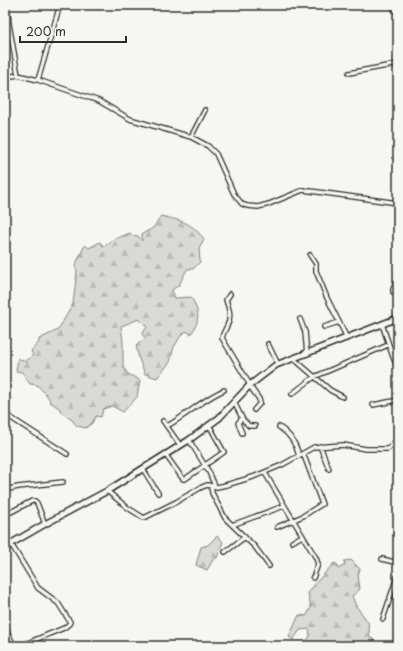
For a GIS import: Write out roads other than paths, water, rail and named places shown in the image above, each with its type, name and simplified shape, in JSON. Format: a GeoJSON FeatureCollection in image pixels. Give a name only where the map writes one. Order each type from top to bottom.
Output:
{"type":"FeatureCollection","features":[{"type":"Feature","properties":{"kind":"street"},"geometry":{"type":"LineString","coordinates":[[7,5],[18,75]]}},
{"type":"Feature","properties":{"kind":"street"},"geometry":{"type":"LineString","coordinates":[[38,80],[60,5]]}},
{"type":"Feature","properties":{"kind":"street"},"geometry":{"type":"LineString","coordinates":[[392,5],[398,15]]}},
{"type":"Feature","properties":{"kind":"street"},"geometry":{"type":"LineString","coordinates":[[5,38],[12,37]]}},
{"type":"Feature","properties":{"kind":"street"},"geometry":{"type":"LineString","coordinates":[[349,73],[398,64]]}},
{"type":"Feature","properties":{"kind":"street"},"geometry":{"type":"LineString","coordinates":[[5,77],[18,75],[38,80],[99,102],[130,119],[191,137],[208,146],[214,150],[234,194],[242,204],[247,206],[269,204],[303,190],[398,203]]}},
{"type":"Feature","properties":{"kind":"street"},"geometry":{"type":"LineString","coordinates":[[191,137],[205,110]]}},
{"type":"Feature","properties":{"kind":"street"},"geometry":{"type":"LineString","coordinates":[[310,255],[316,264],[316,271],[327,298],[348,338]]}},
{"type":"Feature","properties":{"kind":"street"},"geometry":{"type":"LineString","coordinates":[[393,292],[398,279]]}},
{"type":"Feature","properties":{"kind":"street"},"geometry":{"type":"LineString","coordinates":[[230,294],[226,300],[230,321],[223,333],[222,338],[259,399],[260,403],[254,410]]}},
{"type":"Feature","properties":{"kind":"street"},"geometry":{"type":"LineString","coordinates":[[5,547],[45,524],[107,492],[189,440],[219,418],[250,385],[278,364],[398,318]]}},
{"type":"Feature","properties":{"kind":"street"},"geometry":{"type":"LineString","coordinates":[[300,319],[304,332],[307,354]]}},
{"type":"Feature","properties":{"kind":"street"},"geometry":{"type":"LineString","coordinates":[[324,327],[339,322]]}},
{"type":"Feature","properties":{"kind":"street"},"geometry":{"type":"LineString","coordinates":[[382,324],[388,345],[398,368]]}},
{"type":"Feature","properties":{"kind":"street"},"geometry":{"type":"LineString","coordinates":[[268,344],[278,364]]}},
{"type":"Feature","properties":{"kind":"street"},"geometry":{"type":"LineString","coordinates":[[292,394],[314,377],[388,345]]}},
{"type":"Feature","properties":{"kind":"street"},"geometry":{"type":"LineString","coordinates":[[293,358],[330,390],[343,398]]}},
{"type":"Feature","properties":{"kind":"street"},"geometry":{"type":"LineString","coordinates":[[167,426],[181,418],[193,408],[224,390]]}},
{"type":"Feature","properties":{"kind":"street"},"geometry":{"type":"LineString","coordinates":[[373,405],[398,400]]}},
{"type":"Feature","properties":{"kind":"street"},"geometry":{"type":"LineString","coordinates":[[234,402],[247,425],[255,426]]}},
{"type":"Feature","properties":{"kind":"street"},"geometry":{"type":"LineString","coordinates":[[5,414],[67,454]]}},
{"type":"Feature","properties":{"kind":"street"},"geometry":{"type":"LineString","coordinates":[[242,418],[238,424],[242,433]]}},
{"type":"Feature","properties":{"kind":"street"},"geometry":{"type":"LineString","coordinates":[[163,421],[180,445]]}},
{"type":"Feature","properties":{"kind":"street"},"geometry":{"type":"LineString","coordinates":[[165,454],[183,480],[224,452],[209,425]]}},
{"type":"Feature","properties":{"kind":"street"},"geometry":{"type":"LineString","coordinates":[[279,427],[290,436],[298,450],[299,456]]}},
{"type":"Feature","properties":{"kind":"street"},"geometry":{"type":"LineString","coordinates":[[107,492],[144,518],[207,485],[213,486],[233,484],[265,473],[314,447],[343,445],[366,450],[388,449],[398,439]]}},
{"type":"Feature","properties":{"kind":"street"},"geometry":{"type":"LineString","coordinates":[[189,440],[212,477],[212,494],[222,514],[260,553],[269,566]]}},
{"type":"Feature","properties":{"kind":"street"},"geometry":{"type":"LineString","coordinates":[[320,446],[329,469]]}},
{"type":"Feature","properties":{"kind":"street"},"geometry":{"type":"LineString","coordinates":[[277,527],[293,521],[322,504],[304,453]]}},
{"type":"Feature","properties":{"kind":"street"},"geometry":{"type":"LineString","coordinates":[[143,469],[158,494]]}},
{"type":"Feature","properties":{"kind":"street"},"geometry":{"type":"LineString","coordinates":[[265,473],[317,562],[313,578]]}},
{"type":"Feature","properties":{"kind":"street"},"geometry":{"type":"LineString","coordinates":[[5,490],[63,482]]}},
{"type":"Feature","properties":{"kind":"street"},"geometry":{"type":"LineString","coordinates":[[5,515],[32,500],[38,503],[45,524]]}},
{"type":"Feature","properties":{"kind":"street"},"geometry":{"type":"LineString","coordinates":[[232,525],[284,506]]}},
{"type":"Feature","properties":{"kind":"street"},"geometry":{"type":"LineString","coordinates":[[292,542],[302,536]]}},
{"type":"Feature","properties":{"kind":"street"},"geometry":{"type":"LineString","coordinates":[[225,552],[245,537]]}},
{"type":"Feature","properties":{"kind":"street"},"geometry":{"type":"LineString","coordinates":[[12,544],[38,588],[58,602],[70,622],[70,624],[64,628],[20,646]]}},
{"type":"Feature","properties":{"kind":"street"},"geometry":{"type":"LineString","coordinates":[[382,559],[398,563]]}},
{"type":"Feature","properties":{"kind":"street"},"geometry":{"type":"LineString","coordinates":[[383,619],[398,574]]}},
{"type":"Feature","properties":{"kind":"street"},"geometry":{"type":"LineString","coordinates":[[5,627],[14,646]]}}]}
